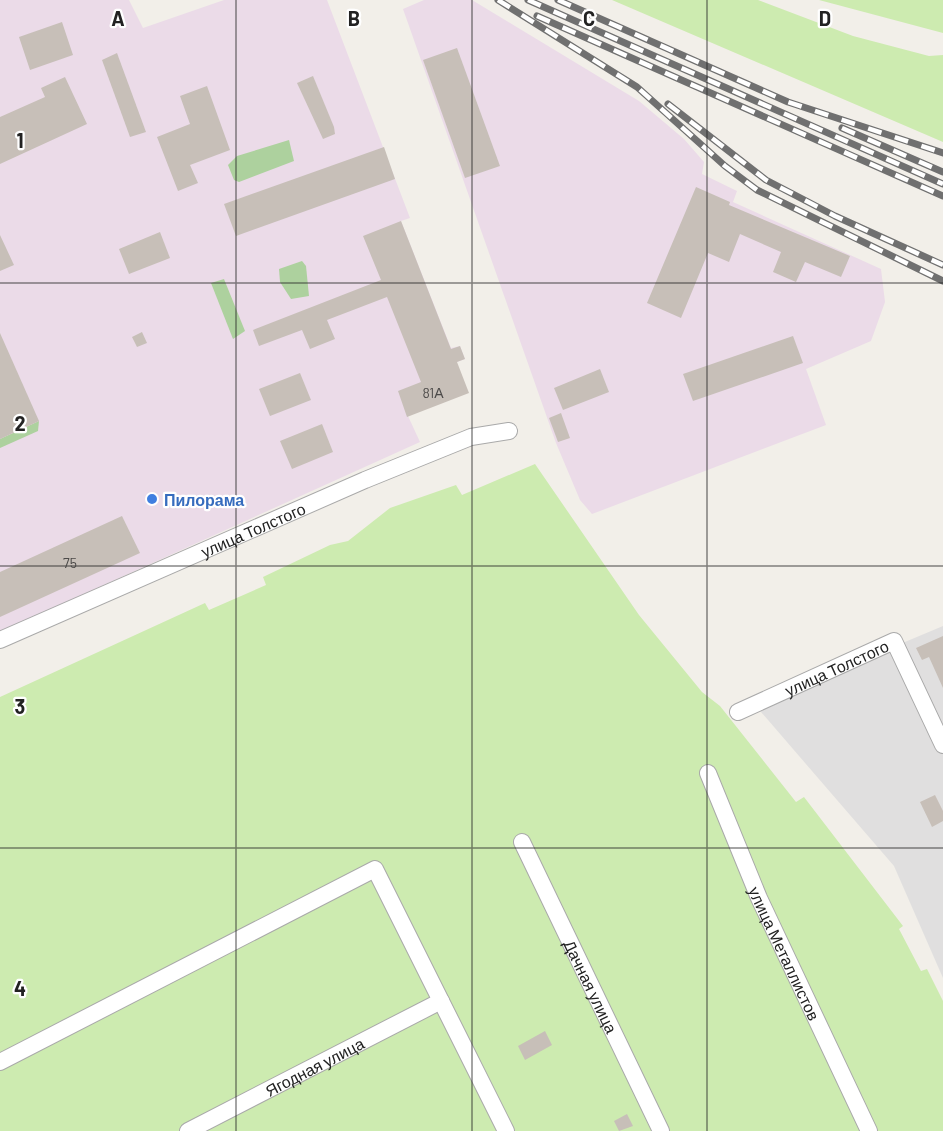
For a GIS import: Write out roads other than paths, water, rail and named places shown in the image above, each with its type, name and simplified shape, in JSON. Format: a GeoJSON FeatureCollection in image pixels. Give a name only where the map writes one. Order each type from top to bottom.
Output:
{"type":"FeatureCollection","features":[{"type":"Feature","properties":{"kind":"street","name":"улица Толстого"},"geometry":{"type":"LineString","coordinates":[[0,640],[365,480],[471,437],[509,431]]}},
{"type":"Feature","properties":{"kind":"street","name":"улица Толстого"},"geometry":{"type":"LineString","coordinates":[[738,712],[894,641],[943,745]]}},
{"type":"Feature","properties":{"kind":"street","name":"улица Металлистов"},"geometry":{"type":"LineString","coordinates":[[708,773],[759,898],[869,1131]]}},
{"type":"Feature","properties":{"kind":"street","name":"Дачная улица"},"geometry":{"type":"LineString","coordinates":[[522,842],[661,1131]]}},
{"type":"Feature","properties":{"kind":"street"},"geometry":{"type":"LineString","coordinates":[[0,1062],[375,869],[506,1131]]}},
{"type":"Feature","properties":{"kind":"street","name":"Ягодная улица"},"geometry":{"type":"LineString","coordinates":[[188,1131],[441,1000]]}},
{"type":"Feature","properties":{"kind":"railway"},"geometry":{"type":"LineString","coordinates":[[498,0],[637,87],[725,166],[757,190],[943,281]]}},
{"type":"Feature","properties":{"kind":"railway"},"geometry":{"type":"LineString","coordinates":[[528,0],[943,184]]}},
{"type":"Feature","properties":{"kind":"railway"},"geometry":{"type":"LineString","coordinates":[[558,0],[788,102],[943,153]]}},
{"type":"Feature","properties":{"kind":"railway"},"geometry":{"type":"LineString","coordinates":[[537,16],[943,196]]}},
{"type":"Feature","properties":{"kind":"railway"},"geometry":{"type":"LineString","coordinates":[[668,104],[766,180],[835,216],[943,265]]}},
{"type":"Feature","properties":{"kind":"railway"},"geometry":{"type":"LineString","coordinates":[[842,128],[943,172]]}},
{"type":"Feature","properties":{"kind":"place","name":"Пилорама"},"geometry":{"type":"Point","coordinates":[152,499]}}]}
